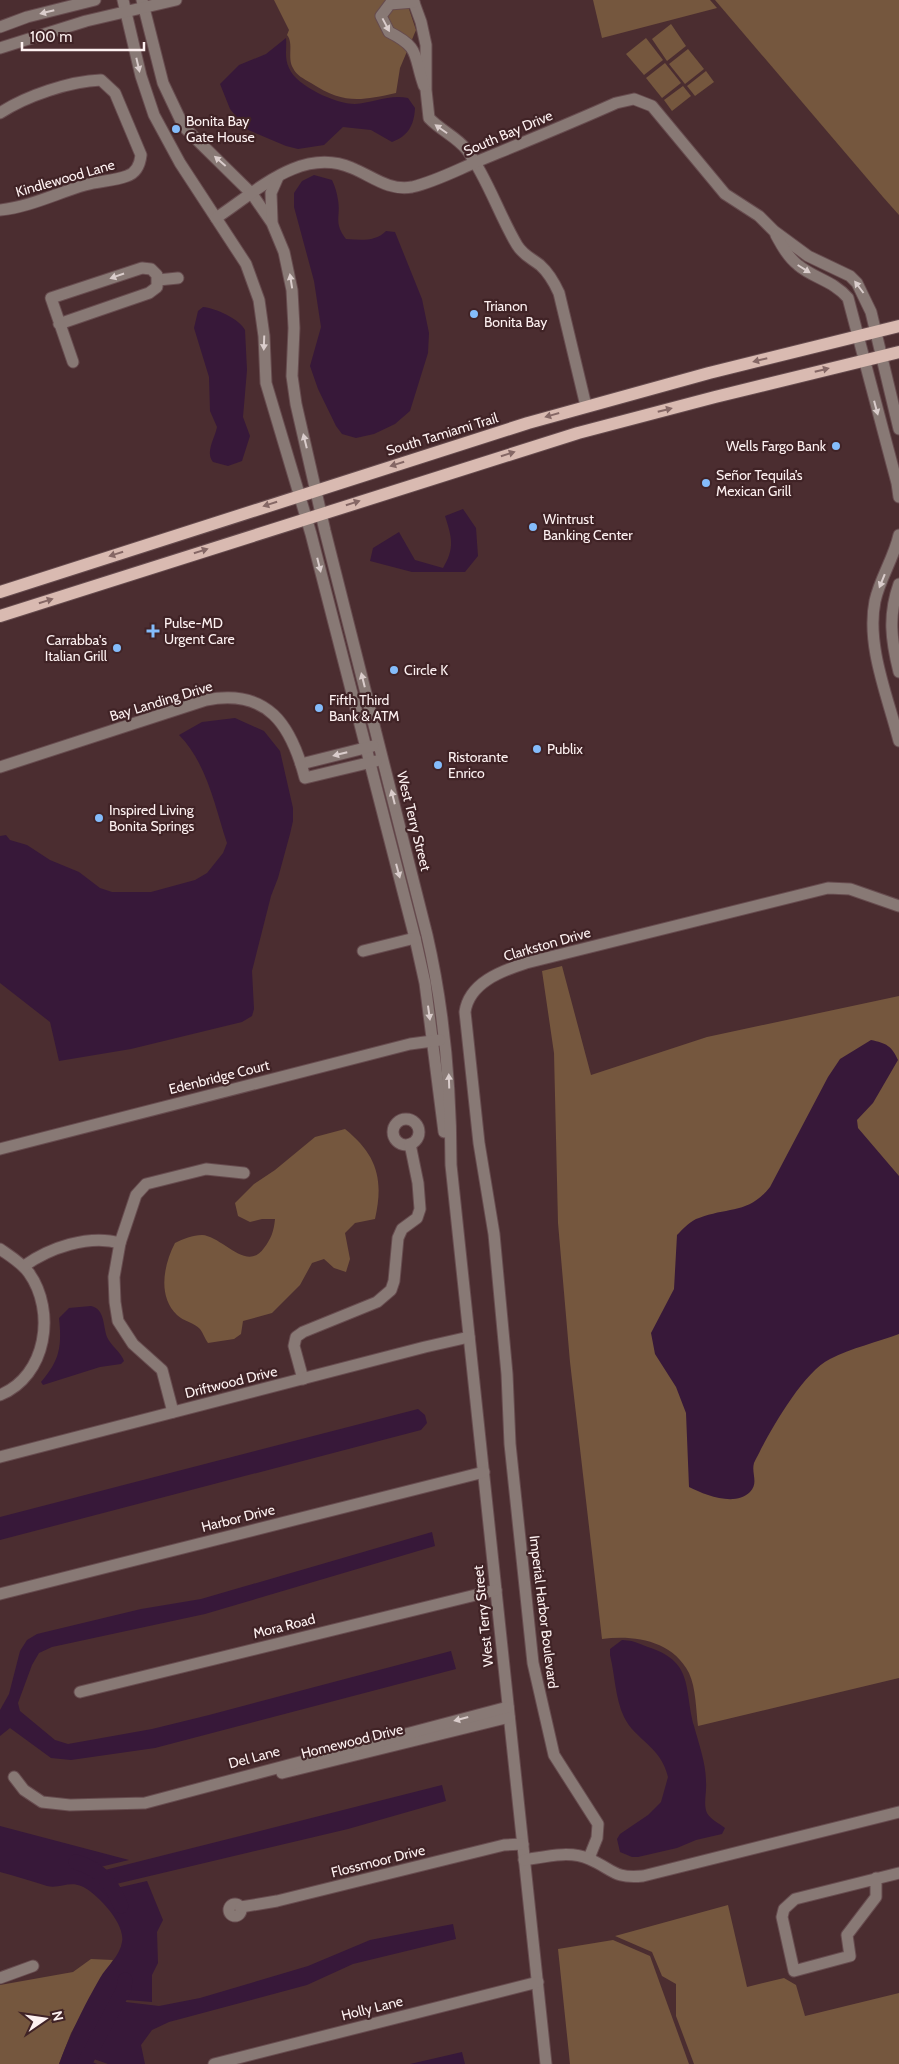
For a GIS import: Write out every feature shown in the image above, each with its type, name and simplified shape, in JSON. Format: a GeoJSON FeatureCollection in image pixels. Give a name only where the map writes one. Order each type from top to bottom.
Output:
{"type":"FeatureCollection","features":[{"type":"Feature","properties":{"kind":"main road","name":"South Tamiami Trail"},"geometry":{"type":"LineString","coordinates":[[0,592],[300,494],[586,406],[899,326]]}},
{"type":"Feature","properties":{"kind":"main road"},"geometry":{"type":"LineString","coordinates":[[0,616],[593,429],[899,352]]}},
{"type":"Feature","properties":{"kind":"street"},"geometry":{"type":"LineString","coordinates":[[0,27],[27,17],[94,0]]}},
{"type":"Feature","properties":{"kind":"street"},"geometry":{"type":"LineString","coordinates":[[0,48],[124,6],[176,0]]}},
{"type":"Feature","properties":{"kind":"street"},"geometry":{"type":"LineString","coordinates":[[426,90],[413,48],[405,39],[389,32],[384,24],[382,16],[390,4],[413,1],[426,45],[426,90],[429,118],[456,139],[474,163],[500,209],[517,245],[524,255],[540,265],[552,278],[559,293],[586,406]]}},
{"type":"Feature","properties":{"kind":"street"},"geometry":{"type":"LineString","coordinates":[[143,4],[162,78],[184,125],[252,194],[272,223]]}},
{"type":"Feature","properties":{"kind":"street","name":"West Terry Street"},"geometry":{"type":"LineString","coordinates":[[124,6],[141,76],[154,115],[180,164],[246,264],[259,300],[264,336],[266,383],[307,518],[425,983],[445,1142],[451,1165]]}},
{"type":"Feature","properties":{"kind":"street","name":"Kindlewood Lane"},"geometry":{"type":"LineString","coordinates":[[0,113],[35,95],[101,80],[115,93],[141,155],[140,164],[135,171],[127,176],[64,191],[19,207],[0,210]]}},
{"type":"Feature","properties":{"kind":"street","name":"South Bay Drive"},"geometry":{"type":"LineString","coordinates":[[216,218],[278,177],[305,164],[325,161],[353,168],[384,184],[404,188],[474,163],[616,103],[632,100],[644,102],[660,112],[726,194],[759,216],[774,231],[808,256],[845,274],[858,283],[868,302],[899,429]]}},
{"type":"Feature","properties":{"kind":"street"},"geometry":{"type":"LineString","coordinates":[[272,223],[271,193],[278,177]]}},
{"type":"Feature","properties":{"kind":"street","name":"West Terry Street"},"geometry":{"type":"LineString","coordinates":[[272,223],[289,270],[294,310],[293,386],[322,513],[428,936],[441,999],[446,1039],[451,1165],[546,2064]]}},
{"type":"Feature","properties":{"kind":"street","name":"South Bay Drive"},"geometry":{"type":"LineString","coordinates":[[774,231],[782,247],[798,265],[842,290],[852,306],[899,497]]}},
{"type":"Feature","properties":{"kind":"street"},"geometry":{"type":"LineString","coordinates":[[59,324],[149,293],[157,287],[158,280],[151,269],[142,268],[51,298],[59,324],[73,362]]}},
{"type":"Feature","properties":{"kind":"street"},"geometry":{"type":"LineString","coordinates":[[158,280],[178,278]]}},
{"type":"Feature","properties":{"kind":"street"},"geometry":{"type":"LineString","coordinates":[[899,535],[875,602],[873,629],[876,652],[899,741]]}},
{"type":"Feature","properties":{"kind":"street"},"geometry":{"type":"LineString","coordinates":[[899,584],[891,617],[899,672]]}},
{"type":"Feature","properties":{"kind":"street"},"geometry":{"type":"LineString","coordinates":[[876,652],[896,647]]}},
{"type":"Feature","properties":{"kind":"street","name":"Bay Landing Drive"},"geometry":{"type":"LineString","coordinates":[[0,767],[206,700],[228,698],[249,702],[273,714],[290,734],[304,778],[383,759]]}},
{"type":"Feature","properties":{"kind":"street"},"geometry":{"type":"LineString","coordinates":[[301,764],[379,744]]}},
{"type":"Feature","properties":{"kind":"street","name":"Clarkston Drive"},"geometry":{"type":"LineString","coordinates":[[506,1361],[493,1222],[479,1144],[465,1012],[470,995],[496,975],[526,963],[828,888],[850,889],[899,906]]}},
{"type":"Feature","properties":{"kind":"street"},"geometry":{"type":"LineString","coordinates":[[363,951],[415,938]]}},
{"type":"Feature","properties":{"kind":"street","name":"Edenbridge Court"},"geometry":{"type":"LineString","coordinates":[[0,1149],[391,1049],[446,1039]]}},
{"type":"Feature","properties":{"kind":"street"},"geometry":{"type":"LineString","coordinates":[[303,1379],[294,1346],[296,1338],[303,1332],[377,1302],[390,1290],[394,1282],[398,1238],[402,1229],[417,1218],[420,1209],[418,1183],[410,1144]]}},
{"type":"Feature","properties":{"kind":"street"},"geometry":{"type":"LineString","coordinates":[[174,1412],[162,1370],[133,1344],[118,1321],[114,1277],[120,1243],[136,1195],[146,1184],[206,1170],[244,1173]]}},
{"type":"Feature","properties":{"kind":"street"},"geometry":{"type":"LineString","coordinates":[[24,1266],[39,1255],[89,1240],[108,1239],[120,1243]]}},
{"type":"Feature","properties":{"kind":"street"},"geometry":{"type":"LineString","coordinates":[[0,1249],[24,1266],[35,1283],[42,1301],[45,1320],[44,1338],[38,1356],[27,1373],[13,1388],[0,1395]]}},
{"type":"Feature","properties":{"kind":"street","name":"Driftwood Drive"},"geometry":{"type":"LineString","coordinates":[[0,1457],[469,1337]]}},
{"type":"Feature","properties":{"kind":"street","name":"Imperial Harbor Boulevard"},"geometry":{"type":"LineString","coordinates":[[506,1361],[510,1444],[533,1663],[554,1755],[598,1824],[597,1838],[589,1858]]}},
{"type":"Feature","properties":{"kind":"street","name":"Harbor Drive"},"geometry":{"type":"LineString","coordinates":[[0,1587],[483,1468]]}},
{"type":"Feature","properties":{"kind":"street","name":"Harbor Drive"},"geometry":{"type":"LineString","coordinates":[[0,1594],[483,1468]]}},
{"type":"Feature","properties":{"kind":"street","name":"Mora Road"},"geometry":{"type":"LineString","coordinates":[[80,1692],[496,1590]]}},
{"type":"Feature","properties":{"kind":"street","name":"Homewood Drive"},"geometry":{"type":"LineString","coordinates":[[14,1778],[24,1790],[42,1802],[70,1805],[145,1803],[155,1805],[509,1712]]}},
{"type":"Feature","properties":{"kind":"street"},"geometry":{"type":"LineString","coordinates":[[524,1860],[573,1855],[589,1858],[617,1875],[643,1876],[899,1812]]}},
{"type":"Feature","properties":{"kind":"street","name":"Flossmoor Drive"},"geometry":{"type":"LineString","coordinates":[[241,1907],[278,1901],[504,1845],[523,1844]]}},
{"type":"Feature","properties":{"kind":"street"},"geometry":{"type":"LineString","coordinates":[[876,1878],[876,1897],[848,1936],[850,1956],[794,1971],[782,1917],[789,1903],[795,1899],[876,1878],[899,1873]]}},
{"type":"Feature","properties":{"kind":"street"},"geometry":{"type":"LineString","coordinates":[[0,1978],[33,1966]]}},
{"type":"Feature","properties":{"kind":"street","name":"Holly Lane"},"geometry":{"type":"LineString","coordinates":[[214,2064],[538,1982]]}},
{"type":"Feature","properties":{"kind":"shaded area"},"geometry":{"type":"Polygon","coordinates":[[[274,0],[406,0],[416,30],[400,68],[396,93],[362,99],[342,98],[322,90],[300,77],[291,64],[290,42],[287,35],[289,30],[274,0]]]}},
{"type":"Feature","properties":{"kind":"shaded area"},"geometry":{"type":"Polygon","coordinates":[[[593,0],[710,0],[717,8],[602,38],[593,0]]]}},
{"type":"Feature","properties":{"kind":"shaded area"},"geometry":{"type":"Polygon","coordinates":[[[715,0],[899,0],[899,215],[883,197],[715,0]]]}},
{"type":"Feature","properties":{"kind":"shaded area"},"geometry":{"type":"Polygon","coordinates":[[[671,24],[686,46],[667,61],[652,39],[671,24]]]}},
{"type":"Feature","properties":{"kind":"shaded area"},"geometry":{"type":"Polygon","coordinates":[[[286,38],[287,64],[293,75],[308,87],[338,101],[355,104],[395,97],[408,98],[415,108],[412,125],[409,130],[398,140],[392,142],[371,130],[343,127],[324,145],[298,149],[286,146],[246,129],[230,109],[220,84],[239,65],[266,54],[286,38]]]}},
{"type":"Feature","properties":{"kind":"shaded area"},"geometry":{"type":"Polygon","coordinates":[[[646,38],[663,60],[644,75],[626,54],[646,38]]]}},
{"type":"Feature","properties":{"kind":"shaded area"},"geometry":{"type":"Polygon","coordinates":[[[688,49],[704,69],[685,84],[669,64],[688,49]]]}},
{"type":"Feature","properties":{"kind":"shaded area"},"geometry":{"type":"Polygon","coordinates":[[[665,63],[681,83],[662,98],[646,78],[665,63]]]}},
{"type":"Feature","properties":{"kind":"shaded area"},"geometry":{"type":"Polygon","coordinates":[[[706,71],[714,82],[695,96],[687,86],[706,71]]]}},
{"type":"Feature","properties":{"kind":"shaded area"},"geometry":{"type":"Polygon","coordinates":[[[683,86],[691,96],[672,111],[664,100],[683,86]]]}},
{"type":"Feature","properties":{"kind":"shaded area"},"geometry":{"type":"Polygon","coordinates":[[[314,175],[332,180],[339,206],[339,224],[346,239],[368,240],[382,235],[386,231],[395,232],[422,299],[429,333],[428,353],[410,411],[395,424],[374,434],[356,438],[342,434],[336,426],[318,389],[310,366],[321,327],[314,281],[294,207],[294,193],[302,181],[314,175]]]}},
{"type":"Feature","properties":{"kind":"shaded area"},"geometry":{"type":"Polygon","coordinates":[[[203,307],[214,309],[227,315],[238,322],[245,330],[247,370],[243,417],[250,436],[242,461],[228,466],[213,462],[210,454],[217,427],[210,411],[209,377],[194,328],[198,311],[203,307]]]}},
{"type":"Feature","properties":{"kind":"shaded area"},"geometry":{"type":"Polygon","coordinates":[[[463,509],[476,528],[478,556],[465,572],[412,572],[370,561],[373,548],[399,532],[415,560],[443,568],[451,549],[445,516],[463,509]]]}},
{"type":"Feature","properties":{"kind":"shaded area"},"geometry":{"type":"Polygon","coordinates":[[[235,718],[264,731],[280,751],[293,808],[290,834],[271,896],[252,971],[254,1009],[252,1016],[242,1022],[131,1049],[59,1061],[50,1022],[0,983],[0,836],[6,835],[10,840],[27,845],[50,860],[79,872],[100,888],[112,892],[151,892],[195,880],[207,873],[223,853],[227,843],[203,772],[189,746],[179,735],[202,722],[235,718]]]}},
{"type":"Feature","properties":{"kind":"shaded area"},"geometry":{"type":"Polygon","coordinates":[[[562,966],[591,1075],[707,1037],[899,996],[899,1678],[698,1726],[694,1692],[689,1673],[673,1653],[651,1642],[639,1639],[602,1639],[570,1362],[558,1223],[554,1053],[542,971],[562,966]]]}},
{"type":"Feature","properties":{"kind":"shaded area"},"geometry":{"type":"Polygon","coordinates":[[[871,1040],[888,1046],[898,1060],[873,1103],[857,1120],[858,1128],[899,1176],[899,1334],[838,1355],[820,1366],[800,1386],[761,1449],[753,1467],[753,1489],[736,1499],[711,1496],[689,1487],[686,1413],[676,1387],[655,1354],[651,1333],[674,1289],[677,1235],[696,1219],[738,1209],[762,1196],[770,1187],[828,1077],[840,1059],[871,1040]]]}},
{"type":"Feature","properties":{"kind":"shaded area"},"geometry":{"type":"Polygon","coordinates":[[[345,1129],[356,1139],[371,1158],[378,1180],[379,1192],[375,1219],[355,1223],[345,1233],[350,1259],[346,1272],[334,1268],[324,1259],[312,1263],[300,1285],[272,1313],[243,1321],[241,1334],[234,1339],[208,1343],[200,1329],[177,1315],[167,1299],[164,1280],[168,1260],[175,1243],[202,1235],[218,1241],[242,1255],[250,1257],[257,1255],[270,1238],[275,1219],[262,1219],[250,1222],[238,1216],[235,1203],[254,1184],[275,1170],[315,1137],[345,1129]]]}},
{"type":"Feature","properties":{"kind":"shaded area"},"geometry":{"type":"Polygon","coordinates":[[[91,1306],[96,1308],[101,1314],[107,1337],[124,1361],[121,1364],[100,1367],[43,1385],[41,1382],[52,1367],[60,1345],[59,1318],[69,1308],[91,1306]]]}},
{"type":"Feature","properties":{"kind":"shaded area"},"geometry":{"type":"Polygon","coordinates":[[[418,1409],[425,1415],[427,1423],[421,1430],[0,1540],[0,1517],[418,1409]]]}},
{"type":"Feature","properties":{"kind":"shaded area"},"geometry":{"type":"Polygon","coordinates":[[[432,1532],[435,1546],[205,1614],[52,1647],[39,1653],[32,1665],[18,1703],[20,1711],[55,1740],[68,1744],[152,1729],[451,1651],[456,1669],[155,1748],[71,1760],[51,1758],[10,1728],[0,1736],[0,1710],[9,1694],[20,1651],[27,1640],[37,1634],[141,1609],[201,1599],[432,1532]]]}},
{"type":"Feature","properties":{"kind":"shaded area"},"geometry":{"type":"Polygon","coordinates":[[[622,1640],[635,1642],[665,1654],[681,1670],[685,1679],[691,1713],[705,1768],[705,1802],[707,1813],[725,1828],[722,1834],[696,1840],[677,1848],[638,1857],[632,1857],[620,1852],[617,1839],[620,1834],[648,1815],[661,1802],[668,1777],[665,1766],[660,1758],[629,1725],[621,1710],[610,1649],[622,1640]]]}},
{"type":"Feature","properties":{"kind":"shaded area"},"geometry":{"type":"Polygon","coordinates":[[[442,1785],[446,1801],[348,1829],[112,1885],[97,1872],[442,1785]]]}},
{"type":"Feature","properties":{"kind":"shaded area"},"geometry":{"type":"Polygon","coordinates":[[[0,1826],[129,1860],[96,1868],[93,1873],[112,1889],[147,1881],[163,1920],[157,1932],[158,1963],[152,1975],[152,2002],[114,1999],[84,2055],[85,2059],[97,2064],[59,2064],[72,2031],[89,1998],[100,1978],[119,1952],[122,1935],[119,1926],[102,1902],[81,1886],[72,1884],[56,1887],[47,1886],[0,1872],[0,1826]]]}},
{"type":"Feature","properties":{"kind":"shaded area"},"geometry":{"type":"Polygon","coordinates":[[[728,1905],[747,1987],[784,1978],[796,1985],[805,2016],[899,1993],[899,2064],[694,2064],[676,2016],[676,1984],[662,1976],[652,1952],[615,1936],[728,1905]]]}},
{"type":"Feature","properties":{"kind":"shaded area"},"geometry":{"type":"Polygon","coordinates":[[[453,1924],[456,1939],[353,1964],[307,1985],[169,2022],[152,2030],[141,2045],[145,2064],[108,2064],[88,2057],[117,2001],[159,2006],[200,1998],[308,1966],[370,1940],[453,1924]]]}},
{"type":"Feature","properties":{"kind":"shaded area"},"geometry":{"type":"Polygon","coordinates":[[[613,1940],[650,1956],[689,2064],[570,2064],[558,1949],[613,1940]]]}},
{"type":"Feature","properties":{"kind":"shaded area"},"geometry":{"type":"Polygon","coordinates":[[[91,1959],[113,1960],[71,2033],[59,2064],[0,2064],[0,1985],[73,1972],[91,1959]]]}},
{"type":"Feature","properties":{"kind":"shaded area"},"geometry":{"type":"Polygon","coordinates":[[[462,2052],[465,2064],[410,2064],[462,2052]]]}},
{"type":"Feature","properties":{"kind":"waterway"},"geometry":{"type":"LineString","coordinates":[[76,1862],[99,1873],[109,1884],[121,1906]]}},
{"type":"Feature","properties":{"kind":"waterway"},"geometry":{"type":"LineString","coordinates":[[84,2064],[124,1989],[125,1980]]}},
{"type":"Feature","properties":{"kind":"place","name":"Bonita Bay Gate House"},"geometry":{"type":"Point","coordinates":[176,129]}},
{"type":"Feature","properties":{"kind":"place","name":"Trianon Bonita Bay"},"geometry":{"type":"Point","coordinates":[474,314]}},
{"type":"Feature","properties":{"kind":"place","name":"Wells Fargo Bank"},"geometry":{"type":"Point","coordinates":[836,446]}},
{"type":"Feature","properties":{"kind":"place","name":"Señor Tequila’s Mexican Grill"},"geometry":{"type":"Point","coordinates":[706,483]}},
{"type":"Feature","properties":{"kind":"place","name":"Wintrust Banking Center"},"geometry":{"type":"Point","coordinates":[533,527]}},
{"type":"Feature","properties":{"kind":"place","name":"Pulse-MD Urgent Care"},"geometry":{"type":"Point","coordinates":[153,631]}},
{"type":"Feature","properties":{"kind":"place","name":"Carrabba's Italian Grill"},"geometry":{"type":"Point","coordinates":[117,648]}},
{"type":"Feature","properties":{"kind":"place","name":"Circle K"},"geometry":{"type":"Point","coordinates":[394,670]}},
{"type":"Feature","properties":{"kind":"place","name":"Fifth Third Bank & ATM"},"geometry":{"type":"Point","coordinates":[319,708]}},
{"type":"Feature","properties":{"kind":"place","name":"Publix"},"geometry":{"type":"Point","coordinates":[537,749]}},
{"type":"Feature","properties":{"kind":"place","name":"Ristorante Enrico"},"geometry":{"type":"Point","coordinates":[438,765]}},
{"type":"Feature","properties":{"kind":"place","name":"Inspired Living Bonita Springs"},"geometry":{"type":"Point","coordinates":[99,818]}}]}
